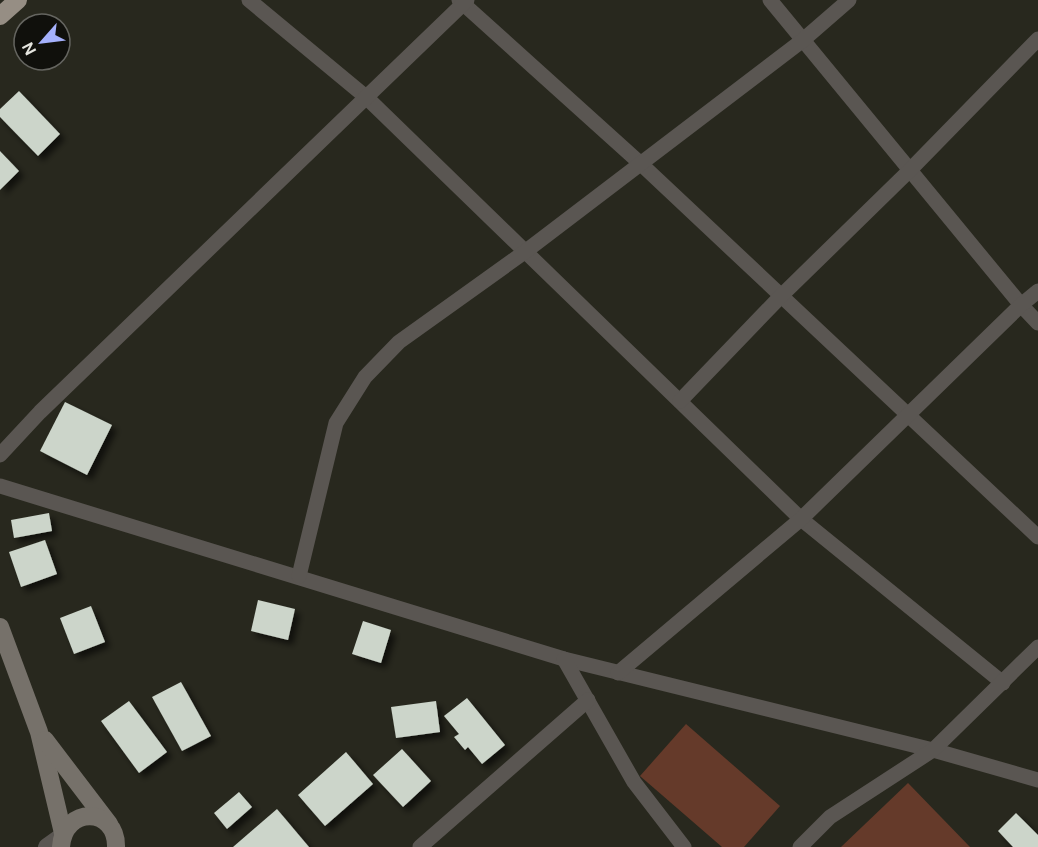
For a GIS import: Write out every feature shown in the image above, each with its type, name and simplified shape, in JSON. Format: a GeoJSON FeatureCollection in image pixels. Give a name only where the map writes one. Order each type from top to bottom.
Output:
{"type":"FeatureCollection","features":[{"type":"Feature","properties":{"kind":"main road"},"geometry":{"type":"LineString","coordinates":[[0,627],[39,732],[58,841]]}},
{"type":"Feature","properties":{"kind":"main road"},"geometry":{"type":"LineString","coordinates":[[39,732],[109,824],[115,833],[117,846]]}},
{"type":"Feature","properties":{"kind":"main road"},"geometry":{"type":"LineString","coordinates":[[58,841],[69,824],[78,818],[89,816],[100,818],[109,824]]}},
{"type":"Feature","properties":{"kind":"street"},"geometry":{"type":"LineString","coordinates":[[249,0],[366,97],[801,519],[1003,683]]}},
{"type":"Feature","properties":{"kind":"street"},"geometry":{"type":"LineString","coordinates":[[770,0],[1038,322]]}},
{"type":"Feature","properties":{"kind":"street"},"geometry":{"type":"LineString","coordinates":[[299,576],[336,423],[365,376],[399,342],[526,251],[641,164],[804,40],[849,0]]}},
{"type":"Feature","properties":{"kind":"street"},"geometry":{"type":"LineString","coordinates":[[0,455],[40,412],[463,1],[641,164],[1038,537]]}},
{"type":"Feature","properties":{"kind":"street"},"geometry":{"type":"LineString","coordinates":[[680,401],[781,296],[910,170],[1038,39]]}},
{"type":"Feature","properties":{"kind":"street"},"geometry":{"type":"LineString","coordinates":[[618,674],[801,519],[1038,291]]}},
{"type":"Feature","properties":{"kind":"street"},"geometry":{"type":"LineString","coordinates":[[0,486],[564,659],[933,750],[1038,780]]}},
{"type":"Feature","properties":{"kind":"street"},"geometry":{"type":"LineString","coordinates":[[800,847],[830,817],[933,750],[1038,647]]}},
{"type":"Feature","properties":{"kind":"street"},"geometry":{"type":"LineString","coordinates":[[564,659],[634,782],[684,847]]}},
{"type":"Feature","properties":{"kind":"street"},"geometry":{"type":"LineString","coordinates":[[420,847],[588,700]]}},
{"type":"Feature","properties":{"kind":"shaded area"},"geometry":{"type":"Polygon","coordinates":[[[686,724],[780,806],[744,847],[722,847],[640,776],[686,724]]]}},
{"type":"Feature","properties":{"kind":"shaded area"},"geometry":{"type":"Polygon","coordinates":[[[908,783],[970,847],[841,847],[908,783]]]}},
{"type":"Feature","properties":{"kind":"building"},"geometry":{"type":"Polygon","coordinates":[[[19,91],[60,134],[38,156],[0,117],[0,109],[19,91]]]}},
{"type":"Feature","properties":{"kind":"building"},"geometry":{"type":"Polygon","coordinates":[[[0,151],[19,171],[0,190],[0,151]]]}},
{"type":"Feature","properties":{"kind":"building"},"geometry":{"type":"Polygon","coordinates":[[[65,402],[112,425],[87,475],[40,451],[65,402]]]}},
{"type":"Feature","properties":{"kind":"building"},"geometry":{"type":"Polygon","coordinates":[[[49,513],[52,531],[14,538],[11,520],[49,513]]]}},
{"type":"Feature","properties":{"kind":"building"},"geometry":{"type":"Polygon","coordinates":[[[45,540],[57,574],[21,587],[9,552],[45,540]]]}},
{"type":"Feature","properties":{"kind":"building"},"geometry":{"type":"Polygon","coordinates":[[[258,600],[295,609],[288,640],[251,631],[258,600]]]}},
{"type":"Feature","properties":{"kind":"building"},"geometry":{"type":"Polygon","coordinates":[[[91,606],[105,642],[74,654],[60,618],[91,606]]]}},
{"type":"Feature","properties":{"kind":"building"},"geometry":{"type":"Polygon","coordinates":[[[363,621],[391,630],[381,663],[352,654],[363,621]]]}},
{"type":"Feature","properties":{"kind":"building"},"geometry":{"type":"Polygon","coordinates":[[[181,682],[211,736],[182,751],[152,697],[181,682]]]}},
{"type":"Feature","properties":{"kind":"building"},"geometry":{"type":"Polygon","coordinates":[[[467,698],[505,745],[482,764],[468,747],[465,750],[454,737],[459,734],[444,716],[467,698]]]}},
{"type":"Feature","properties":{"kind":"building"},"geometry":{"type":"Polygon","coordinates":[[[129,701],[167,752],[139,773],[101,721],[129,701]]]}},
{"type":"Feature","properties":{"kind":"building"},"geometry":{"type":"Polygon","coordinates":[[[436,701],[440,732],[396,738],[391,707],[436,701]]]}},
{"type":"Feature","properties":{"kind":"building"},"geometry":{"type":"Polygon","coordinates":[[[402,749],[431,781],[403,807],[373,775],[402,749]]]}},
{"type":"Feature","properties":{"kind":"building"},"geometry":{"type":"Polygon","coordinates":[[[346,752],[373,784],[325,826],[298,795],[346,752]]]}},
{"type":"Feature","properties":{"kind":"building"},"geometry":{"type":"Polygon","coordinates":[[[239,792],[252,807],[227,829],[214,813],[239,792]]]}},
{"type":"Feature","properties":{"kind":"building"},"geometry":{"type":"Polygon","coordinates":[[[277,809],[309,847],[233,847],[277,809]]]}},
{"type":"Feature","properties":{"kind":"building"},"geometry":{"type":"Polygon","coordinates":[[[1016,813],[1038,835],[1038,847],[1013,847],[998,831],[1016,813]]]}}]}
